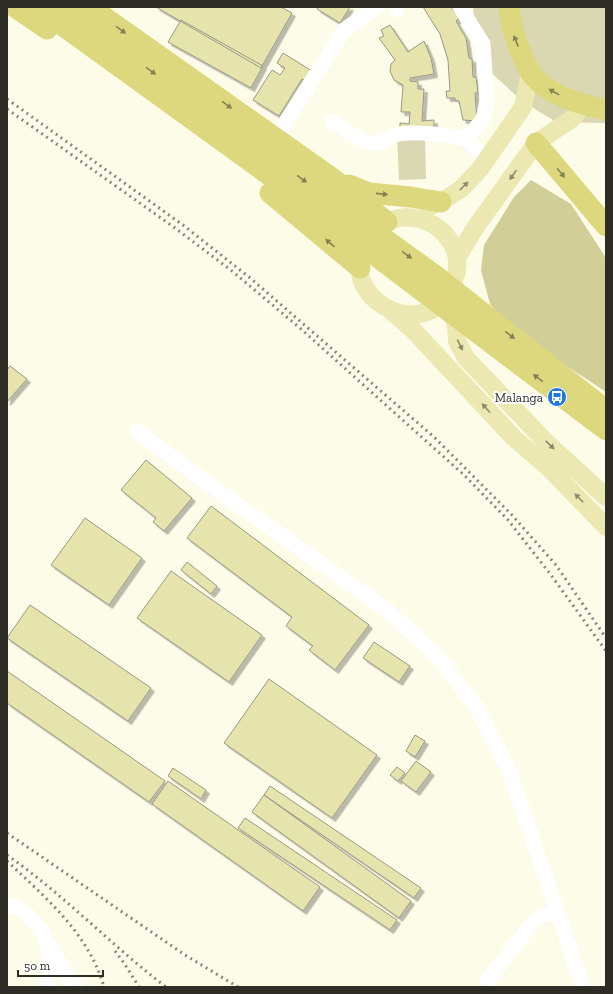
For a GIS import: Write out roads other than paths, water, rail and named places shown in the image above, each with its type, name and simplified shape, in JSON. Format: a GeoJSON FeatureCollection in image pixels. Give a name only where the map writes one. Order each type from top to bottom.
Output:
{"type":"FeatureCollection","features":[{"type":"Feature","properties":{"kind":"highway"},"geometry":{"type":"LineString","coordinates":[[15,7],[241,168],[360,268]]}},
{"type":"Feature","properties":{"kind":"highway"},"geometry":{"type":"LineString","coordinates":[[37,7],[268,155],[369,193],[441,202]]}},
{"type":"Feature","properties":{"kind":"highway"},"geometry":{"type":"LineString","coordinates":[[63,7],[268,155]]}},
{"type":"Feature","properties":{"kind":"highway"},"geometry":{"type":"LineString","coordinates":[[90,7],[268,155],[601,416]]}},
{"type":"Feature","properties":{"kind":"highway"},"geometry":{"type":"LineString","coordinates":[[509,7],[515,40],[530,73],[544,87],[564,98],[583,105],[606,110]]}},
{"type":"Feature","properties":{"kind":"highway"},"geometry":{"type":"LineString","coordinates":[[536,143],[606,226]]}},
{"type":"Feature","properties":{"kind":"highway"},"geometry":{"type":"LineString","coordinates":[[332,178],[396,219]]}},
{"type":"Feature","properties":{"kind":"main road"},"geometry":{"type":"LineString","coordinates":[[530,73],[523,107],[517,118],[461,189],[441,202],[396,219],[370,236],[361,257],[360,268],[366,289],[376,302],[400,314],[422,312],[441,302],[448,294],[456,275],[458,256],[475,228],[536,143],[573,118],[583,105]]}},
{"type":"Feature","properties":{"kind":"main road"},"geometry":{"type":"LineString","coordinates":[[396,219],[423,219],[438,227],[449,239],[458,256]]}},
{"type":"Feature","properties":{"kind":"main road"},"geometry":{"type":"LineString","coordinates":[[448,294],[456,327],[457,341],[466,358],[547,443],[606,497]]}},
{"type":"Feature","properties":{"kind":"main road"},"geometry":{"type":"LineString","coordinates":[[390,310],[418,335],[509,433],[550,468],[606,527]]}},
{"type":"Feature","properties":{"kind":"street"},"geometry":{"type":"LineString","coordinates":[[268,155],[344,30],[377,7]]}},
{"type":"Feature","properties":{"kind":"street"},"geometry":{"type":"LineString","coordinates":[[460,7],[483,44],[487,101],[483,120],[466,139]]}},
{"type":"Feature","properties":{"kind":"street"},"geometry":{"type":"LineString","coordinates":[[332,121],[360,140],[374,144],[395,135],[408,134],[447,135],[466,139],[486,159]]}},
{"type":"Feature","properties":{"kind":"street"},"geometry":{"type":"LineString","coordinates":[[137,431],[203,480],[388,610],[438,658],[476,705],[510,773],[583,987]]}},
{"type":"Feature","properties":{"kind":"street"},"geometry":{"type":"LineString","coordinates":[[9,903],[33,919],[46,938],[67,977],[77,987]]}},
{"type":"Feature","properties":{"kind":"street"},"geometry":{"type":"LineString","coordinates":[[487,982],[535,920],[540,916],[556,911]]}},
{"type":"Feature","properties":{"kind":"street"},"geometry":{"type":"LineString","coordinates":[[46,938],[50,954],[50,970],[46,987]]}},
{"type":"Feature","properties":{"kind":"railway"},"geometry":{"type":"LineString","coordinates":[[7,99],[183,225],[249,277],[434,437],[512,515],[556,565],[606,638]]}},
{"type":"Feature","properties":{"kind":"railway"},"geometry":{"type":"LineString","coordinates":[[7,109],[175,228],[232,271],[301,329],[464,475],[508,520],[551,575],[606,651]]}},
{"type":"Feature","properties":{"kind":"railway"},"geometry":{"type":"LineString","coordinates":[[7,833],[185,955],[238,987]]}},
{"type":"Feature","properties":{"kind":"railway"},"geometry":{"type":"LineString","coordinates":[[7,855],[48,886],[166,987]]}},
{"type":"Feature","properties":{"kind":"railway"},"geometry":{"type":"LineString","coordinates":[[7,861],[51,903],[77,934],[88,950],[104,987]]}},
{"type":"Feature","properties":{"kind":"railway"},"geometry":{"type":"LineString","coordinates":[[115,951],[139,987]]}},
{"type":"Feature","properties":{"kind":"place","name":"Malanga"},"geometry":{"type":"Point","coordinates":[557,397]}}]}
